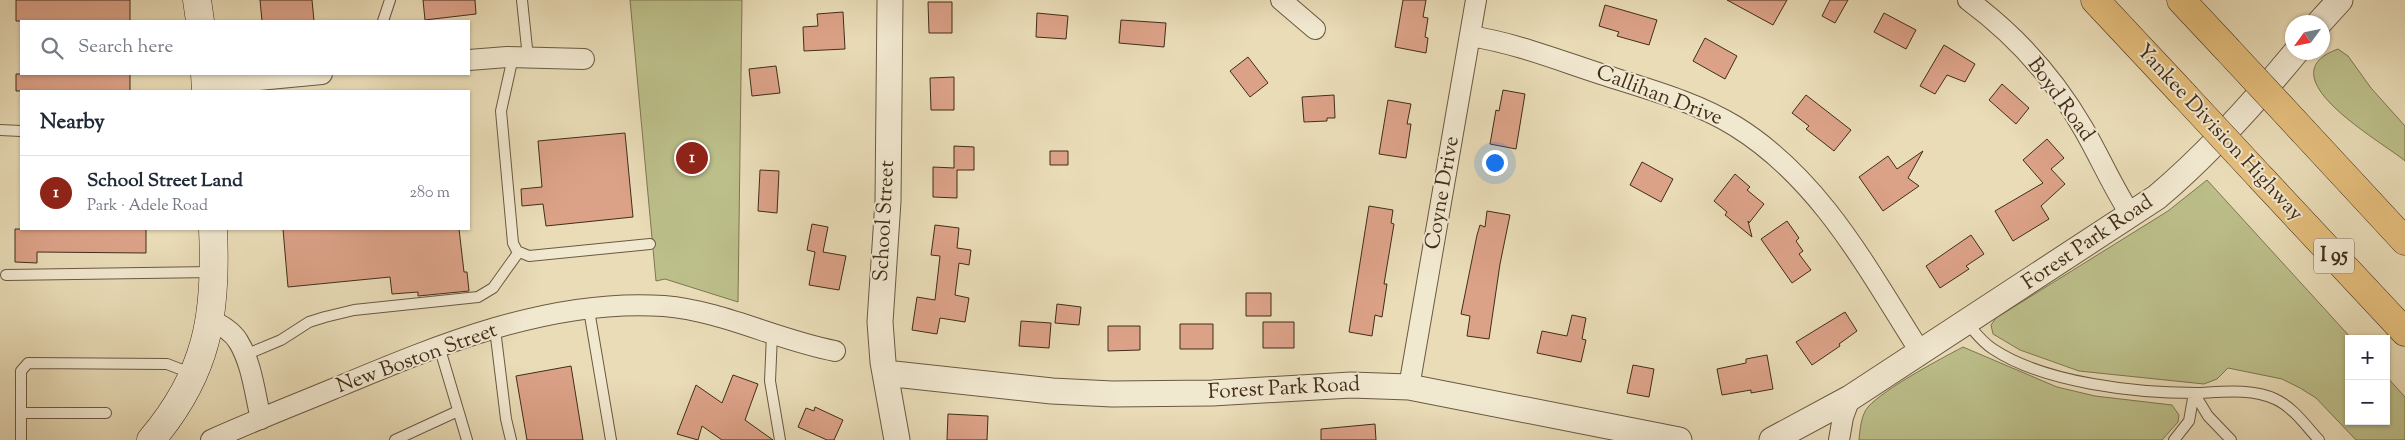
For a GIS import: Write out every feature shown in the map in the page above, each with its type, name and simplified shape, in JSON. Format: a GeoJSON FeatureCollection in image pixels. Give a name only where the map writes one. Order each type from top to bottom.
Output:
{"type":"FeatureCollection","features":[{"type":"Feature","properties":{"kind":"highway","name":"Yankee Division Highway"},"geometry":{"type":"LineString","coordinates":[[2095,0],[2405,332]]}},
{"type":"Feature","properties":{"kind":"highway"},"geometry":{"type":"LineString","coordinates":[[2181,0],[2405,241]]}},
{"type":"Feature","properties":{"kind":"main road"},"geometry":{"type":"LineString","coordinates":[[197,0],[200,20]]}},
{"type":"Feature","properties":{"kind":"main road"},"geometry":{"type":"LineString","coordinates":[[151,440],[181,400],[194,374],[211,320],[215,272],[213,230]]}},
{"type":"Feature","properties":{"kind":"street","name":"School Street"},"geometry":{"type":"LineString","coordinates":[[890,0],[888,201],[880,322],[885,373],[897,440]]}},
{"type":"Feature","properties":{"kind":"street"},"geometry":{"type":"LineString","coordinates":[[1281,0],[1316,29]]}},
{"type":"Feature","properties":{"kind":"street","name":"Coyne Drive"},"geometry":{"type":"LineString","coordinates":[[1409,387],[1476,0]]}},
{"type":"Feature","properties":{"kind":"street","name":"Boyd Road"},"geometry":{"type":"LineString","coordinates":[[1968,0],[2016,41],[2054,84],[2082,126],[2115,190],[2131,215]]}},
{"type":"Feature","properties":{"kind":"street"},"geometry":{"type":"LineString","coordinates":[[2326,15],[2340,0]]}},
{"type":"Feature","properties":{"kind":"street","name":"Callihan Drive"},"geometry":{"type":"LineString","coordinates":[[1470,36],[1503,42],[1663,94],[1707,112],[1748,135],[1796,174],[1818,198],[1856,251],[1921,353]]}},
{"type":"Feature","properties":{"kind":"street"},"geometry":{"type":"LineString","coordinates":[[470,60],[521,58],[584,59]]}},
{"type":"Feature","properties":{"kind":"street","name":"Forest Park Road"},"geometry":{"type":"LineString","coordinates":[[1772,440],[1850,398],[2157,197],[2200,158],[2244,112],[2289,60]]}},
{"type":"Feature","properties":{"kind":"street"},"geometry":{"type":"LineString","coordinates":[[206,83],[309,75]]}},
{"type":"Feature","properties":{"kind":"street","name":"New Boston Street"},"geometry":{"type":"LineString","coordinates":[[211,440],[439,346],[495,329],[589,310],[652,306],[691,310],[835,352]]}},
{"type":"Feature","properties":{"kind":"street"},"geometry":{"type":"LineString","coordinates":[[211,320],[227,329],[238,340],[245,355],[261,419]]}},
{"type":"Feature","properties":{"kind":"street","name":"Forest Park Road"},"geometry":{"type":"LineString","coordinates":[[885,373],[1052,391],[1112,394],[1212,393],[1351,385],[1409,387],[1609,433],[1679,440]]}},
{"type":"Feature","properties":{"kind":"street"},"geometry":{"type":"LineString","coordinates":[[1839,440],[1843,417],[1850,398]]}},
{"type":"Feature","properties":{"kind":"lane"},"geometry":{"type":"LineString","coordinates":[[383,20],[390,0]]}},
{"type":"Feature","properties":{"kind":"lane"},"geometry":{"type":"LineString","coordinates":[[522,0],[521,58],[501,111],[513,243],[518,253],[527,256],[650,244]]}},
{"type":"Feature","properties":{"kind":"lane"},"geometry":{"type":"LineString","coordinates":[[0,130],[20,131]]}},
{"type":"Feature","properties":{"kind":"lane"},"geometry":{"type":"LineString","coordinates":[[245,355],[281,340],[309,322],[325,316],[354,310],[478,297],[494,288],[518,253]]}},
{"type":"Feature","properties":{"kind":"lane"},"geometry":{"type":"LineString","coordinates":[[6,275],[215,272]]}},
{"type":"Feature","properties":{"kind":"lane"},"geometry":{"type":"LineString","coordinates":[[589,310],[610,440]]}},
{"type":"Feature","properties":{"kind":"lane"},"geometry":{"type":"LineString","coordinates":[[1966,322],[1983,342],[1994,350],[2040,371],[2084,383],[2194,393],[2226,392],[2270,397],[2286,405],[2319,440]]}},
{"type":"Feature","properties":{"kind":"lane"},"geometry":{"type":"LineString","coordinates":[[495,329],[506,419],[511,440]]}},
{"type":"Feature","properties":{"kind":"lane"},"geometry":{"type":"LineString","coordinates":[[772,334],[770,381],[780,440]]}},
{"type":"Feature","properties":{"kind":"lane"},"geometry":{"type":"LineString","coordinates":[[439,346],[467,440]]}},
{"type":"Feature","properties":{"kind":"lane"},"geometry":{"type":"LineString","coordinates":[[21,440],[21,371],[24,365],[30,362],[167,364],[194,374]]}},
{"type":"Feature","properties":{"kind":"lane"},"geometry":{"type":"LineString","coordinates":[[2174,440],[2189,421],[2194,393]]}},
{"type":"Feature","properties":{"kind":"lane"},"geometry":{"type":"LineString","coordinates":[[2194,393],[2208,416],[2231,440]]}},
{"type":"Feature","properties":{"kind":"lane"},"geometry":{"type":"LineString","coordinates":[[394,440],[458,411]]}},
{"type":"Feature","properties":{"kind":"lane"},"geometry":{"type":"LineString","coordinates":[[21,413],[106,413]]}},
{"type":"Feature","properties":{"kind":"green space"},"geometry":{"type":"Polygon","coordinates":[[[630,0],[742,0],[738,302],[665,279],[656,281],[630,0]]]}},
{"type":"Feature","properties":{"kind":"green space"},"geometry":{"type":"Polygon","coordinates":[[[2338,49],[2348,56],[2371,88],[2405,126],[2405,161],[2354,124],[2335,108],[2320,91],[2314,75],[2318,61],[2330,60],[2330,54],[2338,49]]]}},
{"type":"Feature","properties":{"kind":"green space"},"geometry":{"type":"Polygon","coordinates":[[[2207,180],[2348,335],[2345,335],[2345,425],[2390,425],[2390,380],[2405,397],[2405,440],[2356,440],[2316,398],[2282,379],[2228,368],[2217,379],[2204,384],[2079,371],[2020,350],[1993,334],[1991,325],[1996,318],[2168,211],[2207,180]]]}},
{"type":"Feature","properties":{"kind":"green space"},"geometry":{"type":"Polygon","coordinates":[[[1963,347],[2057,387],[2095,396],[2172,405],[2179,415],[2178,422],[2162,440],[1859,440],[1861,423],[1868,407],[1886,392],[1963,347]]]}},
{"type":"Feature","properties":{"kind":"building"},"geometry":{"type":"Polygon","coordinates":[[[16,0],[130,0],[130,20],[16,21],[16,0]]]}},
{"type":"Feature","properties":{"kind":"building"},"geometry":{"type":"Polygon","coordinates":[[[260,0],[312,0],[314,20],[262,20],[260,0]]]}},
{"type":"Feature","properties":{"kind":"building"},"geometry":{"type":"Polygon","coordinates":[[[423,0],[475,0],[476,14],[425,20],[423,0]]]}},
{"type":"Feature","properties":{"kind":"building"},"geometry":{"type":"Polygon","coordinates":[[[1403,0],[1426,0],[1423,17],[1428,18],[1425,37],[1428,38],[1426,53],[1395,47],[1403,0]]]}},
{"type":"Feature","properties":{"kind":"building"},"geometry":{"type":"Polygon","coordinates":[[[1727,0],[1787,0],[1773,25],[1727,0]]]}},
{"type":"Feature","properties":{"kind":"building"},"geometry":{"type":"Polygon","coordinates":[[[1830,0],[1848,0],[1835,23],[1822,16],[1830,0]]]}},
{"type":"Feature","properties":{"kind":"building"},"geometry":{"type":"Polygon","coordinates":[[[928,2],[952,2],[952,33],[929,33],[928,2]]]}},
{"type":"Feature","properties":{"kind":"building"},"geometry":{"type":"Polygon","coordinates":[[[1605,5],[1657,20],[1649,45],[1617,36],[1619,32],[1599,26],[1605,5]]]}},
{"type":"Feature","properties":{"kind":"building"},"geometry":{"type":"Polygon","coordinates":[[[843,12],[845,49],[804,51],[803,27],[818,26],[817,14],[843,12]]]}},
{"type":"Feature","properties":{"kind":"building"},"geometry":{"type":"Polygon","coordinates":[[[1037,13],[1068,16],[1066,39],[1036,37],[1037,13]]]}},
{"type":"Feature","properties":{"kind":"building"},"geometry":{"type":"Polygon","coordinates":[[[1884,13],[1916,30],[1906,49],[1874,32],[1884,13]]]}},
{"type":"Feature","properties":{"kind":"building"},"geometry":{"type":"Polygon","coordinates":[[[1121,20],[1166,23],[1164,47],[1119,43],[1121,20]]]}},
{"type":"Feature","properties":{"kind":"building"},"geometry":{"type":"Polygon","coordinates":[[[1705,38],[1737,56],[1725,79],[1693,61],[1705,38]]]}},
{"type":"Feature","properties":{"kind":"building"},"geometry":{"type":"Polygon","coordinates":[[[1944,45],[1975,64],[1965,82],[1947,75],[1935,94],[1920,86],[1944,45]]]}},
{"type":"Feature","properties":{"kind":"building"},"geometry":{"type":"Polygon","coordinates":[[[1248,57],[1268,83],[1250,97],[1230,71],[1248,57]]]}},
{"type":"Feature","properties":{"kind":"building"},"geometry":{"type":"Polygon","coordinates":[[[776,66],[780,93],[752,96],[749,69],[776,66]]]}},
{"type":"Feature","properties":{"kind":"building"},"geometry":{"type":"Polygon","coordinates":[[[16,74],[130,75],[130,90],[16,91],[16,74]]]}},
{"type":"Feature","properties":{"kind":"building"},"geometry":{"type":"Polygon","coordinates":[[[954,77],[954,110],[931,110],[930,78],[954,77]]]}},
{"type":"Feature","properties":{"kind":"building"},"geometry":{"type":"Polygon","coordinates":[[[2002,84],[2029,108],[2016,124],[1989,100],[2002,84]]]}},
{"type":"Feature","properties":{"kind":"building"},"geometry":{"type":"Polygon","coordinates":[[[1503,90],[1525,94],[1516,149],[1490,144],[1496,110],[1499,111],[1503,90]]]}},
{"type":"Feature","properties":{"kind":"building"},"geometry":{"type":"Polygon","coordinates":[[[1334,95],[1335,118],[1327,118],[1327,121],[1304,122],[1302,97],[1334,95]]]}},
{"type":"Feature","properties":{"kind":"building"},"geometry":{"type":"Polygon","coordinates":[[[1806,95],[1851,130],[1834,151],[1806,129],[1809,126],[1792,113],[1806,95]]]}},
{"type":"Feature","properties":{"kind":"building"},"geometry":{"type":"Polygon","coordinates":[[[1388,100],[1411,104],[1407,124],[1411,124],[1406,158],[1379,154],[1388,100]]]}},
{"type":"Feature","properties":{"kind":"building"},"geometry":{"type":"Polygon","coordinates":[[[625,133],[633,217],[546,226],[543,204],[522,206],[521,189],[542,187],[538,141],[625,133]]]}},
{"type":"Feature","properties":{"kind":"building"},"geometry":{"type":"Polygon","coordinates":[[[2047,139],[2064,158],[2051,169],[2065,184],[2041,206],[2049,219],[2013,241],[1995,211],[2043,183],[2023,160],[2047,139]]]}},
{"type":"Feature","properties":{"kind":"building"},"geometry":{"type":"Polygon","coordinates":[[[954,146],[974,147],[974,170],[957,170],[957,198],[933,197],[933,167],[954,168],[954,146]]]}},
{"type":"Feature","properties":{"kind":"building"},"geometry":{"type":"Polygon","coordinates":[[[1050,151],[1068,151],[1068,165],[1050,165],[1050,151]]]}},
{"type":"Feature","properties":{"kind":"building"},"geometry":{"type":"Polygon","coordinates":[[[1923,151],[1908,178],[1919,186],[1883,211],[1859,177],[1888,156],[1897,169],[1923,151]]]}},
{"type":"Feature","properties":{"kind":"building"},"geometry":{"type":"Polygon","coordinates":[[[1642,162],[1673,179],[1661,202],[1630,185],[1642,162]]]}},
{"type":"Feature","properties":{"kind":"building"},"geometry":{"type":"Polygon","coordinates":[[[760,170],[779,171],[777,213],[758,211],[760,170]]]}},
{"type":"Feature","properties":{"kind":"building"},"geometry":{"type":"Polygon","coordinates":[[[1735,174],[1750,187],[1747,190],[1764,204],[1749,223],[1748,221],[1752,237],[1725,215],[1727,212],[1714,201],[1735,174]]]}},
{"type":"Feature","properties":{"kind":"building"},"geometry":{"type":"Polygon","coordinates":[[[1369,206],[1393,210],[1391,223],[1394,224],[1384,284],[1387,284],[1382,317],[1375,315],[1372,336],[1349,332],[1369,206]]]}},
{"type":"Feature","properties":{"kind":"building"},"geometry":{"type":"Polygon","coordinates":[[[1487,211],[1510,215],[1500,264],[1489,339],[1467,336],[1470,316],[1461,314],[1477,235],[1480,225],[1485,227],[1487,211]]]}},
{"type":"Feature","properties":{"kind":"building"},"geometry":{"type":"Polygon","coordinates":[[[1787,221],[1799,238],[1796,241],[1803,251],[1799,254],[1811,270],[1792,283],[1761,239],[1787,221]]]}},
{"type":"Feature","properties":{"kind":"building"},"geometry":{"type":"Polygon","coordinates":[[[812,224],[828,227],[823,252],[846,256],[839,290],[809,285],[815,252],[807,250],[812,224]]]}},
{"type":"Feature","properties":{"kind":"building"},"geometry":{"type":"Polygon","coordinates":[[[935,225],[959,228],[957,248],[971,250],[969,265],[959,263],[955,295],[969,298],[965,322],[940,318],[937,334],[912,330],[917,297],[935,300],[940,256],[931,255],[935,225]]]}},
{"type":"Feature","properties":{"kind":"building"},"geometry":{"type":"Polygon","coordinates":[[[15,229],[146,230],[146,253],[37,252],[37,263],[15,262],[15,229]]]}},
{"type":"Feature","properties":{"kind":"building"},"geometry":{"type":"Polygon","coordinates":[[[283,230],[459,230],[464,272],[467,272],[469,291],[418,296],[418,292],[392,294],[390,277],[288,287],[283,230]]]}},
{"type":"Feature","properties":{"kind":"building"},"geometry":{"type":"Polygon","coordinates":[[[1971,235],[1984,254],[1966,266],[1969,269],[1940,288],[1926,266],[1971,235]]]}},
{"type":"Feature","properties":{"kind":"building"},"geometry":{"type":"Polygon","coordinates":[[[1246,293],[1271,293],[1271,316],[1246,316],[1246,293]]]}},
{"type":"Feature","properties":{"kind":"building"},"geometry":{"type":"Polygon","coordinates":[[[1057,304],[1081,307],[1079,325],[1055,323],[1057,304]]]}},
{"type":"Feature","properties":{"kind":"building"},"geometry":{"type":"Polygon","coordinates":[[[1845,312],[1857,331],[1839,344],[1840,346],[1812,365],[1796,342],[1845,312]]]}},
{"type":"Feature","properties":{"kind":"building"},"geometry":{"type":"Polygon","coordinates":[[[1572,315],[1586,318],[1582,339],[1586,340],[1581,362],[1537,353],[1542,331],[1567,336],[1572,315]]]}},
{"type":"Feature","properties":{"kind":"building"},"geometry":{"type":"Polygon","coordinates":[[[1021,321],[1051,323],[1049,348],[1019,346],[1021,321]]]}},
{"type":"Feature","properties":{"kind":"building"},"geometry":{"type":"Polygon","coordinates":[[[1263,322],[1294,322],[1294,348],[1263,348],[1263,322]]]}},
{"type":"Feature","properties":{"kind":"building"},"geometry":{"type":"Polygon","coordinates":[[[1180,324],[1213,324],[1213,349],[1180,349],[1180,324]]]}},
{"type":"Feature","properties":{"kind":"building"},"geometry":{"type":"Polygon","coordinates":[[[1108,326],[1140,326],[1140,350],[1108,351],[1108,326]]]}},
{"type":"Feature","properties":{"kind":"building"},"geometry":{"type":"Polygon","coordinates":[[[1767,355],[1773,389],[1751,393],[1751,390],[1722,395],[1717,369],[1746,363],[1746,359],[1767,355]]]}},
{"type":"Feature","properties":{"kind":"building"},"geometry":{"type":"Polygon","coordinates":[[[1633,365],[1654,369],[1649,397],[1627,393],[1633,365]]]}},
{"type":"Feature","properties":{"kind":"building"},"geometry":{"type":"Polygon","coordinates":[[[571,366],[583,440],[527,440],[516,376],[571,366]]]}},
{"type":"Feature","properties":{"kind":"building"},"geometry":{"type":"Polygon","coordinates":[[[733,375],[758,384],[745,420],[773,440],[722,440],[702,426],[698,440],[677,434],[696,385],[722,403],[733,375]]]}},
{"type":"Feature","properties":{"kind":"building"},"geometry":{"type":"Polygon","coordinates":[[[815,407],[843,420],[834,440],[827,440],[798,427],[806,408],[814,411],[815,407]]]}},
{"type":"Feature","properties":{"kind":"building"},"geometry":{"type":"Polygon","coordinates":[[[948,414],[988,416],[987,440],[947,440],[948,414]]]}},
{"type":"Feature","properties":{"kind":"building"},"geometry":{"type":"Polygon","coordinates":[[[1375,424],[1376,440],[1321,440],[1321,429],[1375,424]]]}},
{"type":"Feature","properties":{"kind":"place","name":"School Street Land"},"geometry":{"type":"Point","coordinates":[692,158]}}]}
